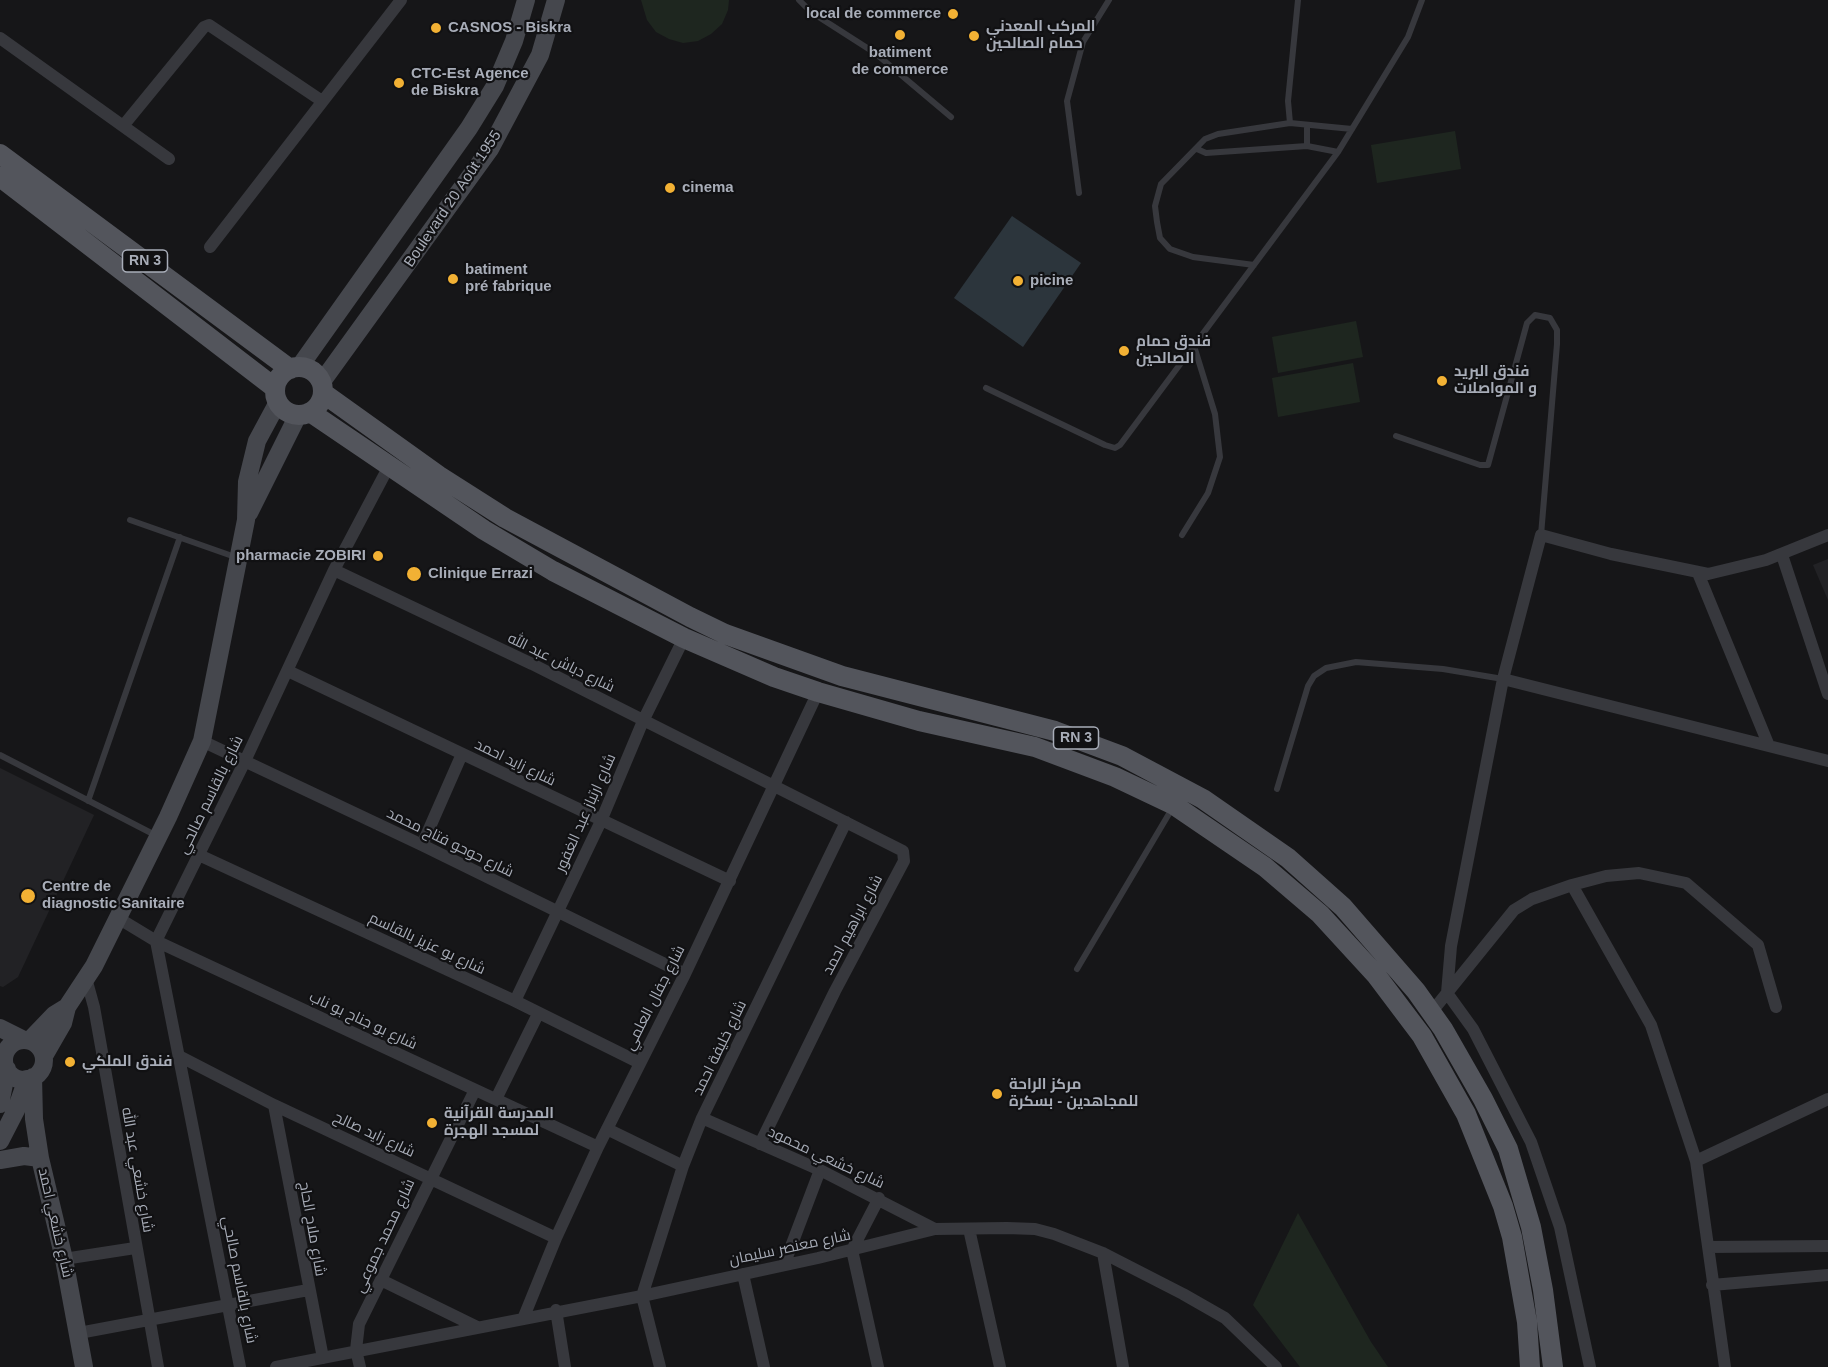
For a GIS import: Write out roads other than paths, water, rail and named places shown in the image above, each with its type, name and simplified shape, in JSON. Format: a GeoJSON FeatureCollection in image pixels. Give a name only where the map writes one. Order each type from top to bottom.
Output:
{"type":"FeatureCollection","features":[{"type":"Feature","properties":{"kind":"main road","name":"RN 3"},"geometry":{"type":"LineString","coordinates":[[0,154],[12,178],[276,395]]}},
{"type":"Feature","properties":{"kind":"main road","name":"RN 3"},"geometry":{"type":"LineString","coordinates":[[12,178],[295,367]]}},
{"type":"Feature","properties":{"kind":"main road"},"geometry":{"type":"LineString","coordinates":[[295,367],[316,374],[322,388],[320,402],[304,414],[288,413],[276,395],[282,374],[295,367]]}},
{"type":"Feature","properties":{"kind":"main road","name":"RN 3"},"geometry":{"type":"LineString","coordinates":[[322,388],[439,476],[505,518],[656,600],[725,634],[842,676],[1055,731],[1122,756],[1174,781],[1255,833],[1308,874],[1343,907],[1416,991],[1457,1053],[1508,1149],[1537,1256],[1553,1367]]}},
{"type":"Feature","properties":{"kind":"main road","name":"RN 3"},"geometry":{"type":"LineString","coordinates":[[304,414],[389,466],[484,530],[553,571],[684,638],[774,677],[818,692],[899,716],[1035,747],[1115,777],[1174,805],[1265,867],[1320,914],[1376,975],[1422,1036],[1466,1114],[1503,1206],[1522,1287],[1530,1367]]}},
{"type":"Feature","properties":{"kind":"street"},"geometry":{"type":"LineString","coordinates":[[210,247],[400,0]]}},
{"type":"Feature","properties":{"kind":"street","name":"Boulevard 20 Août 1955"},"geometry":{"type":"LineString","coordinates":[[295,367],[470,128],[495,86],[514,41],[526,0]]}},
{"type":"Feature","properties":{"kind":"street","name":"Boulevard 20 Août 1955"},"geometry":{"type":"LineString","coordinates":[[322,388],[490,149],[540,56],[556,0]]}},
{"type":"Feature","properties":{"kind":"street"},"geometry":{"type":"LineString","coordinates":[[123,126],[204,27],[209,25],[322,101]]}},
{"type":"Feature","properties":{"kind":"street"},"geometry":{"type":"LineString","coordinates":[[0,38],[168,159]]}},
{"type":"Feature","properties":{"kind":"street"},"geometry":{"type":"LineString","coordinates":[[0,1141],[30,1078],[42,1069],[44,1056],[63,1023],[67,1007],[86,978],[118,918],[202,741],[246,520],[247,482],[258,441],[276,395]]}},
{"type":"Feature","properties":{"kind":"street"},"geometry":{"type":"LineString","coordinates":[[246,520],[304,414]]}},
{"type":"Feature","properties":{"kind":"street","name":"شارع بالقاسم صالحي"},"geometry":{"type":"LineString","coordinates":[[240,1367],[181,1058],[156,941],[245,761],[334,570],[389,466]]}},
{"type":"Feature","properties":{"kind":"street"},"geometry":{"type":"LineString","coordinates":[[1590,1367],[1560,1227],[1531,1142],[1473,1029],[1447,993],[1451,946],[1503,679],[1541,535],[1698,573],[1708,573],[1782,555],[1828,536]]}},
{"type":"Feature","properties":{"kind":"street"},"geometry":{"type":"LineString","coordinates":[[1782,555],[1828,694]]}},
{"type":"Feature","properties":{"kind":"street","name":"شارع دباش عبد الله"},"geometry":{"type":"LineString","coordinates":[[334,570],[643,720],[773,787]]}},
{"type":"Feature","properties":{"kind":"street"},"geometry":{"type":"LineString","coordinates":[[1698,573],[1769,746]]}},
{"type":"Feature","properties":{"kind":"street","name":"شارع ارتباز عبد الغفور"},"geometry":{"type":"LineString","coordinates":[[514,1001],[601,821],[643,720],[684,638]]}},
{"type":"Feature","properties":{"kind":"street","name":"شارع زايد احمد"},"geometry":{"type":"LineString","coordinates":[[288,671],[730,881]]}},
{"type":"Feature","properties":{"kind":"street"},"geometry":{"type":"LineString","coordinates":[[1503,679],[1663,717],[1827,760]]}},
{"type":"Feature","properties":{"kind":"street","name":"شارع جفال العلمي"},"geometry":{"type":"LineString","coordinates":[[523,1319],[556,1238],[598,1147],[730,881],[818,692]]}},
{"type":"Feature","properties":{"kind":"street","name":"شارع حوحو فتاح محمد"},"geometry":{"type":"LineString","coordinates":[[202,741],[422,845],[685,974]]}},
{"type":"Feature","properties":{"kind":"street"},"geometry":{"type":"LineString","coordinates":[[422,845],[462,754]]}},
{"type":"Feature","properties":{"kind":"street","name":"شارع ابراهيم احمد"},"geometry":{"type":"LineString","coordinates":[[760,1144],[905,857],[900,848],[773,787]]}},
{"type":"Feature","properties":{"kind":"street","name":"شارع خليفة احمد"},"geometry":{"type":"LineString","coordinates":[[642,1296],[682,1166],[702,1118],[846,822]]}},
{"type":"Feature","properties":{"kind":"street","name":"شارع بو عزيز بالقاسم"},"geometry":{"type":"LineString","coordinates":[[199,855],[514,1001],[640,1063]]}},
{"type":"Feature","properties":{"kind":"street"},"geometry":{"type":"LineString","coordinates":[[1430,1014],[1514,910],[1532,899],[1572,885],[1606,876],[1639,873],[1686,883],[1758,945],[1776,1007]]}},
{"type":"Feature","properties":{"kind":"street"},"geometry":{"type":"LineString","coordinates":[[1572,885],[1651,1025],[1696,1161],[1725,1367]]}},
{"type":"Feature","properties":{"kind":"street","name":"شارع بو جناح بو ناب"},"geometry":{"type":"LineString","coordinates":[[118,918],[156,941],[598,1147]]}},
{"type":"Feature","properties":{"kind":"street","name":"شارع خشعي عبد الله"},"geometry":{"type":"LineString","coordinates":[[86,978],[94,1007],[135,1248],[158,1367]]}},
{"type":"Feature","properties":{"kind":"street"},"geometry":{"type":"LineString","coordinates":[[0,1104],[7,1050],[12,1045],[27,1040],[54,1015],[67,1007]]}},
{"type":"Feature","properties":{"kind":"street"},"geometry":{"type":"LineString","coordinates":[[496,1099],[538,1014]]}},
{"type":"Feature","properties":{"kind":"street"},"geometry":{"type":"LineString","coordinates":[[0,1028],[27,1040],[41,1050],[44,1056]]}},
{"type":"Feature","properties":{"kind":"street","name":"شارع زايد صالح"},"geometry":{"type":"LineString","coordinates":[[181,1058],[274,1105],[556,1238]]}},
{"type":"Feature","properties":{"kind":"street"},"geometry":{"type":"LineString","coordinates":[[4,1064],[15,1077],[30,1078]]}},
{"type":"Feature","properties":{"kind":"street","name":"شارع خشعي احمد"},"geometry":{"type":"LineString","coordinates":[[30,1078],[40,1158],[64,1259],[84,1367]]}},
{"type":"Feature","properties":{"kind":"street","name":"شارع محمد جموعي"},"geometry":{"type":"LineString","coordinates":[[360,1367],[356,1350],[359,1324],[429,1177],[475,1090]]}},
{"type":"Feature","properties":{"kind":"street"},"geometry":{"type":"LineString","coordinates":[[1696,1161],[1828,1099]]}},
{"type":"Feature","properties":{"kind":"street","name":"شارع ملاح الحاج"},"geometry":{"type":"LineString","coordinates":[[274,1105],[323,1358]]}},
{"type":"Feature","properties":{"kind":"street","name":"شارع خشعي محمود"},"geometry":{"type":"LineString","coordinates":[[702,1118],[879,1198],[935,1229]]}},
{"type":"Feature","properties":{"kind":"street"},"geometry":{"type":"LineString","coordinates":[[607,1129],[682,1166]]}},
{"type":"Feature","properties":{"kind":"street"},"geometry":{"type":"LineString","coordinates":[[1508,1149],[1531,1142]]}},
{"type":"Feature","properties":{"kind":"street"},"geometry":{"type":"LineString","coordinates":[[0,1160],[24,1156],[40,1158]]}},
{"type":"Feature","properties":{"kind":"street"},"geometry":{"type":"LineString","coordinates":[[784,1265],[820,1170]]}},
{"type":"Feature","properties":{"kind":"street"},"geometry":{"type":"LineString","coordinates":[[878,1367],[852,1250],[879,1198]]}},
{"type":"Feature","properties":{"kind":"street","name":"شارع معنصر سليمان"},"geometry":{"type":"LineString","coordinates":[[276,1367],[523,1319],[556,1310],[642,1296],[852,1250],[935,1229],[1035,1229],[1103,1254],[1183,1293],[1225,1318],[1276,1367]]}},
{"type":"Feature","properties":{"kind":"street"},"geometry":{"type":"LineString","coordinates":[[969,1229],[1000,1367]]}},
{"type":"Feature","properties":{"kind":"street"},"geometry":{"type":"LineString","coordinates":[[1708,1247],[1828,1246]]}},
{"type":"Feature","properties":{"kind":"street"},"geometry":{"type":"LineString","coordinates":[[64,1259],[135,1248]]}},
{"type":"Feature","properties":{"kind":"street"},"geometry":{"type":"LineString","coordinates":[[1103,1254],[1123,1367]]}},
{"type":"Feature","properties":{"kind":"street"},"geometry":{"type":"LineString","coordinates":[[743,1274],[764,1367]]}},
{"type":"Feature","properties":{"kind":"street"},"geometry":{"type":"LineString","coordinates":[[1712,1285],[1828,1275]]}},
{"type":"Feature","properties":{"kind":"street"},"geometry":{"type":"LineString","coordinates":[[381,1280],[477,1327]]}},
{"type":"Feature","properties":{"kind":"street"},"geometry":{"type":"LineString","coordinates":[[79,1333],[308,1290]]}},
{"type":"Feature","properties":{"kind":"street"},"geometry":{"type":"LineString","coordinates":[[642,1296],[660,1367]]}},
{"type":"Feature","properties":{"kind":"street"},"geometry":{"type":"LineString","coordinates":[[556,1310],[566,1367]]}},
{"type":"Feature","properties":{"kind":"lane"},"geometry":{"type":"LineString","coordinates":[[799,0],[811,12],[875,53],[951,117]]}},
{"type":"Feature","properties":{"kind":"lane"},"geometry":{"type":"LineString","coordinates":[[1079,193],[1068,101],[1083,42],[1109,0]]}},
{"type":"Feature","properties":{"kind":"lane"},"geometry":{"type":"LineString","coordinates":[[1290,123],[1288,101],[1298,0]]}},
{"type":"Feature","properties":{"kind":"lane"},"geometry":{"type":"LineString","coordinates":[[986,388],[1115,448],[1338,152],[1407,37],[1422,0]]}},
{"type":"Feature","properties":{"kind":"lane"},"geometry":{"type":"LineString","coordinates":[[1254,265],[1193,256],[1170,249],[1160,238],[1155,206],[1161,183],[1205,139],[1218,134],[1290,123],[1352,129]]}},
{"type":"Feature","properties":{"kind":"lane"},"geometry":{"type":"LineString","coordinates":[[1307,125],[1307,146]]}},
{"type":"Feature","properties":{"kind":"lane"},"geometry":{"type":"LineString","coordinates":[[1197,149],[1206,153],[1307,146],[1338,152]]}},
{"type":"Feature","properties":{"kind":"lane"},"geometry":{"type":"LineString","coordinates":[[1396,436],[1480,465],[1488,465],[1527,323],[1535,315],[1550,318],[1555,323],[1557,344],[1541,535]]}},
{"type":"Feature","properties":{"kind":"lane"},"geometry":{"type":"LineString","coordinates":[[1182,535],[1208,493],[1220,457],[1215,414],[1194,346]]}},
{"type":"Feature","properties":{"kind":"lane"},"geometry":{"type":"LineString","coordinates":[[130,520],[238,558]]}},
{"type":"Feature","properties":{"kind":"lane"},"geometry":{"type":"LineString","coordinates":[[88,801],[180,537]]}},
{"type":"Feature","properties":{"kind":"lane"},"geometry":{"type":"LineString","coordinates":[[1277,789],[1308,686],[1314,676],[1326,668],[1356,662],[1443,669],[1503,679]]}},
{"type":"Feature","properties":{"kind":"lane"},"geometry":{"type":"LineString","coordinates":[[0,755],[158,836]]}},
{"type":"Feature","properties":{"kind":"lane"},"geometry":{"type":"LineString","coordinates":[[1077,969],[1174,805]]}},
{"type":"Feature","properties":{"kind":"place","name":"local de commerce"},"geometry":{"type":"Point","coordinates":[953,14]}},
{"type":"Feature","properties":{"kind":"place","name":"CASNOS - Biskra"},"geometry":{"type":"Point","coordinates":[436,28]}},
{"type":"Feature","properties":{"kind":"place","name":"batiment de commerce"},"geometry":{"type":"Point","coordinates":[900,35]}},
{"type":"Feature","properties":{"kind":"place","name":"المركب المعدني حمام الصالحين"},"geometry":{"type":"Point","coordinates":[974,36]}},
{"type":"Feature","properties":{"kind":"place","name":"CTC-Est Agence de Biskra"},"geometry":{"type":"Point","coordinates":[399,83]}},
{"type":"Feature","properties":{"kind":"place","name":"cinema"},"geometry":{"type":"Point","coordinates":[670,188]}},
{"type":"Feature","properties":{"kind":"place","name":"batiment pré fabrique"},"geometry":{"type":"Point","coordinates":[453,279]}},
{"type":"Feature","properties":{"kind":"place","name":"picine"},"geometry":{"type":"Point","coordinates":[1018,281]}},
{"type":"Feature","properties":{"kind":"place","name":"فندق حمام الصالحين"},"geometry":{"type":"Point","coordinates":[1124,351]}},
{"type":"Feature","properties":{"kind":"place","name":"فندق البريد و المواصلات"},"geometry":{"type":"Point","coordinates":[1442,381]}},
{"type":"Feature","properties":{"kind":"place","name":"pharmacie ZOBIRI"},"geometry":{"type":"Point","coordinates":[378,556]}},
{"type":"Feature","properties":{"kind":"place","name":"Clinique Errazi"},"geometry":{"type":"Point","coordinates":[414,574]}},
{"type":"Feature","properties":{"kind":"place","name":"Centre de diagnostic Sanitaire"},"geometry":{"type":"Point","coordinates":[28,896]}},
{"type":"Feature","properties":{"kind":"place","name":"فندق الملكي"},"geometry":{"type":"Point","coordinates":[70,1062]}},
{"type":"Feature","properties":{"kind":"place","name":"مركز الراحة للمجاهدين - بسكرة"},"geometry":{"type":"Point","coordinates":[997,1094]}},
{"type":"Feature","properties":{"kind":"place","name":"المدرسة القرآنية لمسجد الهجرة"},"geometry":{"type":"Point","coordinates":[432,1123]}}]}
